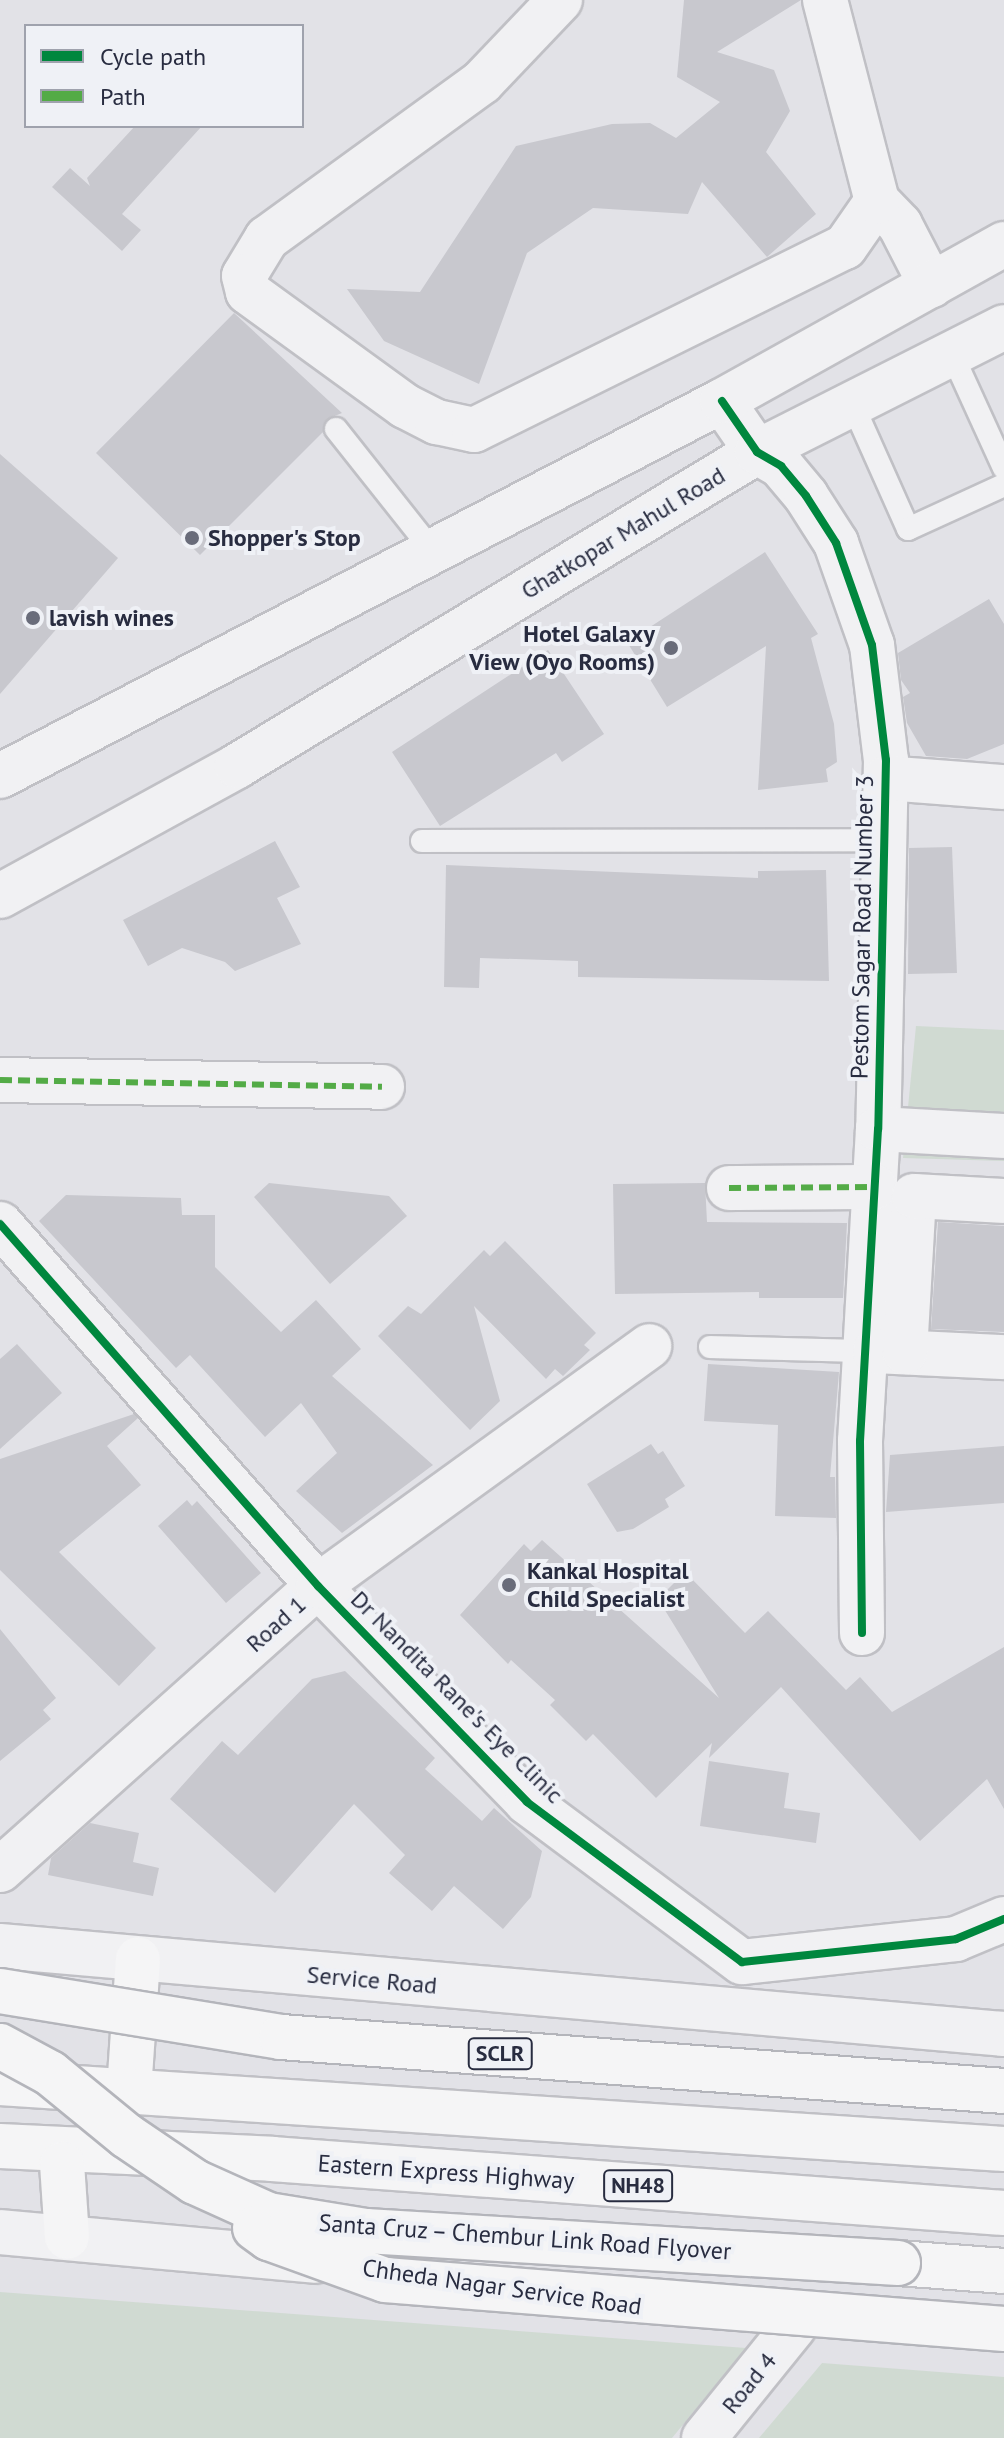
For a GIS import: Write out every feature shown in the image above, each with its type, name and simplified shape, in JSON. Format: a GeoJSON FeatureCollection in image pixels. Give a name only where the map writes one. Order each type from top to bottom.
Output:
{"type":"FeatureCollection","features":[{"type":"Feature","properties":{"kind":"highway"},"geometry":{"type":"LineString","coordinates":[[130,2076],[138,1959]]}},
{"type":"Feature","properties":{"kind":"highway","name":"SCLR"},"geometry":{"type":"LineString","coordinates":[[0,1991],[281,2037],[1004,2091]]}},
{"type":"Feature","properties":{"kind":"highway","name":"Santa Cruz – Chembur Link Road Flyover"},"geometry":{"type":"LineString","coordinates":[[0,2046],[50,2073],[127,2136],[195,2182],[268,2215],[366,2231],[1004,2271]]}},
{"type":"Feature","properties":{"kind":"highway"},"geometry":{"type":"LineString","coordinates":[[0,2055],[276,2100]]}},
{"type":"Feature","properties":{"kind":"highway"},"geometry":{"type":"LineString","coordinates":[[0,2083],[1004,2149]]}},
{"type":"Feature","properties":{"kind":"highway","name":"NH48"},"geometry":{"type":"LineString","coordinates":[[0,2146],[272,2159]]}},
{"type":"Feature","properties":{"kind":"highway"},"geometry":{"type":"LineString","coordinates":[[0,2166],[272,2159]]}},
{"type":"Feature","properties":{"kind":"highway","name":"Eastern Express Highway"},"geometry":{"type":"LineString","coordinates":[[272,2159],[1004,2213]]}},
{"type":"Feature","properties":{"kind":"highway"},"geometry":{"type":"LineString","coordinates":[[62,2164],[67,2237]]}},
{"type":"Feature","properties":{"kind":"highway"},"geometry":{"type":"LineString","coordinates":[[195,2182],[269,2238],[385,2280],[1004,2329]]}},
{"type":"Feature","properties":{"kind":"street"},"geometry":{"type":"LineString","coordinates":[[560,0],[482,82],[267,238],[244,276],[248,292],[405,406],[437,422],[474,430],[845,247],[877,201]]}},
{"type":"Feature","properties":{"kind":"street"},"geometry":{"type":"LineString","coordinates":[[825,0],[877,201],[900,225],[931,285]]}},
{"type":"Feature","properties":{"kind":"street"},"geometry":{"type":"LineString","coordinates":[[0,776],[431,549],[722,401],[1004,244]]}},
{"type":"Feature","properties":{"kind":"street","name":"Ghatkopar Mahul Road"},"geometry":{"type":"LineString","coordinates":[[0,896],[237,766],[757,452],[1004,327]]}},
{"type":"Feature","properties":{"kind":"street","name":"Pestom Sagar Road Number 3"},"geometry":{"type":"LineString","coordinates":[[722,401],[757,452],[781,466],[836,543],[872,645],[886,778],[875,1187],[886,1352],[860,1441],[862,1633]]}},
{"type":"Feature","properties":{"kind":"street"},"geometry":{"type":"LineString","coordinates":[[886,778],[1004,787]]}},
{"type":"Feature","properties":{"kind":"street"},"geometry":{"type":"LineString","coordinates":[[0,1080],[382,1087]]}},
{"type":"Feature","properties":{"kind":"street"},"geometry":{"type":"LineString","coordinates":[[878,1129],[1004,1136]]}},
{"type":"Feature","properties":{"kind":"street"},"geometry":{"type":"LineString","coordinates":[[729,1188],[875,1187]]}},
{"type":"Feature","properties":{"kind":"street"},"geometry":{"type":"LineString","coordinates":[[1004,1201],[914,1196],[886,1352],[1004,1357]]}},
{"type":"Feature","properties":{"kind":"street","name":"Dr Nandita Rane's Eye Clinic"},"geometry":{"type":"LineString","coordinates":[[0,1224],[318,1586],[527,1802],[742,1962]]}},
{"type":"Feature","properties":{"kind":"street","name":"Road 1"},"geometry":{"type":"LineString","coordinates":[[0,1870],[318,1586],[649,1346]]}},
{"type":"Feature","properties":{"kind":"street"},"geometry":{"type":"LineString","coordinates":[[744,2014],[742,1962],[956,1939],[1004,1919]]}},
{"type":"Feature","properties":{"kind":"street","name":"Service Road"},"geometry":{"type":"LineString","coordinates":[[0,1946],[744,2014],[1004,2034]]}},
{"type":"Feature","properties":{"kind":"street","name":"Chheda Nagar Service Road"},"geometry":{"type":"LineString","coordinates":[[0,2232],[456,2275],[744,2326],[794,2327],[1004,2344]]}},
{"type":"Feature","properties":{"kind":"street","name":"Road 4"},"geometry":{"type":"LineString","coordinates":[[704,2438],[794,2327]]}},
{"type":"Feature","properties":{"kind":"lane"},"geometry":{"type":"LineString","coordinates":[[952,354],[1004,468]]}},
{"type":"Feature","properties":{"kind":"lane"},"geometry":{"type":"LineString","coordinates":[[852,403],[908,529],[1004,485]]}},
{"type":"Feature","properties":{"kind":"lane"},"geometry":{"type":"LineString","coordinates":[[336,429],[431,549]]}},
{"type":"Feature","properties":{"kind":"lane"},"geometry":{"type":"LineString","coordinates":[[422,841],[884,840]]}},
{"type":"Feature","properties":{"kind":"lane"},"geometry":{"type":"LineString","coordinates":[[710,1347],[886,1352]]}},
{"type":"Feature","properties":{"kind":"shaded area"},"geometry":{"type":"Polygon","coordinates":[[[916,1026],[1004,1030],[1004,1161],[903,1158],[916,1026]]]}},
{"type":"Feature","properties":{"kind":"shaded area"},"geometry":{"type":"Polygon","coordinates":[[[0,2292],[746,2348],[672,2438],[0,2438],[0,2292]]]}},
{"type":"Feature","properties":{"kind":"shaded area"},"geometry":{"type":"Polygon","coordinates":[[[822,2363],[1004,2377],[1004,2438],[759,2438],[822,2363]]]}},
{"type":"Feature","properties":{"kind":"building"},"geometry":{"type":"Polygon","coordinates":[[[684,0],[801,0],[717,52],[774,70],[790,111],[766,152],[816,214],[767,257],[702,182],[688,214],[593,208],[527,253],[479,384],[384,341],[347,289],[420,292],[516,146],[612,124],[650,123],[676,138],[720,102],[677,77],[684,0]]]}},
{"type":"Feature","properties":{"kind":"building"},"geometry":{"type":"Polygon","coordinates":[[[133,128],[200,128],[122,214],[141,230],[122,251],[52,187],[70,168],[90,186],[87,178],[133,128]]]}},
{"type":"Feature","properties":{"kind":"building"},"geometry":{"type":"Polygon","coordinates":[[[234,313],[342,413],[327,419],[323,432],[200,555],[96,453],[234,313]]]}},
{"type":"Feature","properties":{"kind":"building","name":"lavish wines"},"geometry":{"type":"Polygon","coordinates":[[[0,454],[118,558],[0,694],[0,454]]]}},
{"type":"Feature","properties":{"kind":"building"},"geometry":{"type":"Polygon","coordinates":[[[765,552],[818,634],[811,638],[834,724],[837,762],[826,769],[828,782],[758,790],[766,646],[667,707],[627,642],[765,552]]]}},
{"type":"Feature","properties":{"kind":"building"},"geometry":{"type":"Polygon","coordinates":[[[989,599],[1004,624],[1004,744],[967,759],[926,756],[907,723],[903,697],[910,693],[901,680],[898,653],[989,599]]]}},
{"type":"Feature","properties":{"kind":"building"},"geometry":{"type":"Polygon","coordinates":[[[548,650],[604,734],[562,762],[556,753],[440,826],[392,752],[548,650]]]}},
{"type":"Feature","properties":{"kind":"building"},"geometry":{"type":"Polygon","coordinates":[[[275,841],[300,887],[277,898],[301,944],[235,971],[225,962],[182,948],[148,966],[123,920],[275,841]]]}},
{"type":"Feature","properties":{"kind":"building"},"geometry":{"type":"Polygon","coordinates":[[[952,847],[957,973],[908,974],[909,848],[952,847]]]}},
{"type":"Feature","properties":{"kind":"building"},"geometry":{"type":"Polygon","coordinates":[[[446,865],[758,878],[758,871],[826,870],[829,981],[578,977],[578,961],[480,958],[479,988],[444,987],[446,865]]]}},
{"type":"Feature","properties":{"kind":"building"},"geometry":{"type":"Polygon","coordinates":[[[269,1183],[389,1196],[407,1216],[330,1284],[254,1197],[269,1183]]]}},
{"type":"Feature","properties":{"kind":"building"},"geometry":{"type":"Polygon","coordinates":[[[705,1183],[707,1222],[847,1223],[843,1298],[759,1298],[759,1292],[615,1294],[613,1184],[705,1183]]]}},
{"type":"Feature","properties":{"kind":"building"},"geometry":{"type":"Polygon","coordinates":[[[66,1195],[181,1198],[182,1215],[215,1215],[215,1267],[281,1332],[316,1300],[361,1349],[332,1376],[433,1465],[342,1533],[296,1491],[337,1453],[301,1403],[265,1437],[190,1355],[176,1368],[39,1221],[66,1195]]]}},
{"type":"Feature","properties":{"kind":"building"},"geometry":{"type":"Polygon","coordinates":[[[938,1222],[1004,1226],[1004,1332],[931,1329],[938,1222]]]}},
{"type":"Feature","properties":{"kind":"building"},"geometry":{"type":"Polygon","coordinates":[[[505,1241],[596,1333],[584,1345],[590,1350],[563,1376],[555,1369],[546,1379],[474,1306],[500,1401],[470,1430],[378,1336],[408,1306],[421,1314],[484,1250],[490,1256],[505,1241]]]}},
{"type":"Feature","properties":{"kind":"building"},"geometry":{"type":"Polygon","coordinates":[[[17,1344],[62,1393],[0,1449],[0,1359],[17,1344]]]}},
{"type":"Feature","properties":{"kind":"building"},"geometry":{"type":"Polygon","coordinates":[[[708,1364],[839,1372],[830,1477],[835,1477],[836,1518],[775,1516],[778,1425],[704,1421],[708,1364]]]}},
{"type":"Feature","properties":{"kind":"building"},"geometry":{"type":"Polygon","coordinates":[[[134,1414],[138,1418],[107,1446],[141,1485],[59,1552],[156,1648],[119,1686],[0,1570],[0,1459],[134,1414]]]}},
{"type":"Feature","properties":{"kind":"building"},"geometry":{"type":"Polygon","coordinates":[[[651,1444],[658,1454],[663,1451],[685,1486],[665,1499],[669,1507],[633,1529],[617,1532],[587,1484],[651,1444]]]}},
{"type":"Feature","properties":{"kind":"building"},"geometry":{"type":"Polygon","coordinates":[[[1004,1446],[1004,1503],[886,1512],[890,1455],[1004,1446]]]}},
{"type":"Feature","properties":{"kind":"building"},"geometry":{"type":"Polygon","coordinates":[[[187,1500],[192,1506],[197,1501],[261,1573],[226,1603],[158,1526],[187,1500]]]}},
{"type":"Feature","properties":{"kind":"building"},"geometry":{"type":"Polygon","coordinates":[[[542,1540],[719,1698],[658,1599],[685,1572],[745,1633],[768,1611],[846,1690],[860,1677],[892,1712],[1004,1647],[1004,1809],[987,1779],[920,1841],[781,1687],[709,1758],[712,1743],[656,1798],[593,1734],[586,1741],[550,1705],[555,1700],[511,1660],[508,1664],[460,1615],[524,1544],[531,1551],[542,1540]]]}},
{"type":"Feature","properties":{"kind":"building"},"geometry":{"type":"Polygon","coordinates":[[[0,1629],[56,1698],[43,1710],[51,1719],[0,1761],[0,1629]]]}},
{"type":"Feature","properties":{"kind":"building"},"geometry":{"type":"Polygon","coordinates":[[[345,1671],[435,1758],[425,1769],[482,1821],[494,1808],[542,1851],[531,1897],[503,1929],[454,1886],[432,1911],[389,1873],[405,1855],[354,1804],[275,1893],[170,1799],[222,1741],[238,1755],[312,1679],[345,1671]]]}},
{"type":"Feature","properties":{"kind":"building"},"geometry":{"type":"Polygon","coordinates":[[[709,1761],[789,1773],[784,1808],[820,1813],[816,1843],[700,1826],[709,1761]]]}},
{"type":"Feature","properties":{"kind":"building"},"geometry":{"type":"Polygon","coordinates":[[[90,1823],[139,1833],[133,1862],[159,1868],[153,1896],[48,1875],[51,1858],[90,1823]]]}},
{"type":"Feature","properties":{"kind":"marked path"},"geometry":{"type":"LineString","coordinates":[[0,1080],[382,1087]]}},
{"type":"Feature","properties":{"kind":"marked path"},"geometry":{"type":"LineString","coordinates":[[729,1188],[875,1187]]}},
{"type":"Feature","properties":{"kind":"cycle path"},"geometry":{"type":"LineString","coordinates":[[722,401],[757,452],[781,466],[806,496],[836,543],[872,645],[886,760],[878,1129],[860,1441],[862,1633]]}},
{"type":"Feature","properties":{"kind":"cycle path"},"geometry":{"type":"LineString","coordinates":[[0,1224],[318,1586],[527,1802],[742,1962],[956,1939],[1004,1919]]}},
{"type":"Feature","properties":{"kind":"place","name":"Shopper's Stop"},"geometry":{"type":"Point","coordinates":[192,538]}},
{"type":"Feature","properties":{"kind":"place","name":"lavish wines"},"geometry":{"type":"Point","coordinates":[33,618]}},
{"type":"Feature","properties":{"kind":"place","name":"Hotel Galaxy View (Oyo Rooms)"},"geometry":{"type":"Point","coordinates":[671,648]}},
{"type":"Feature","properties":{"kind":"place","name":"Kankal Hospital Child Specialist"},"geometry":{"type":"Point","coordinates":[509,1585]}}]}
